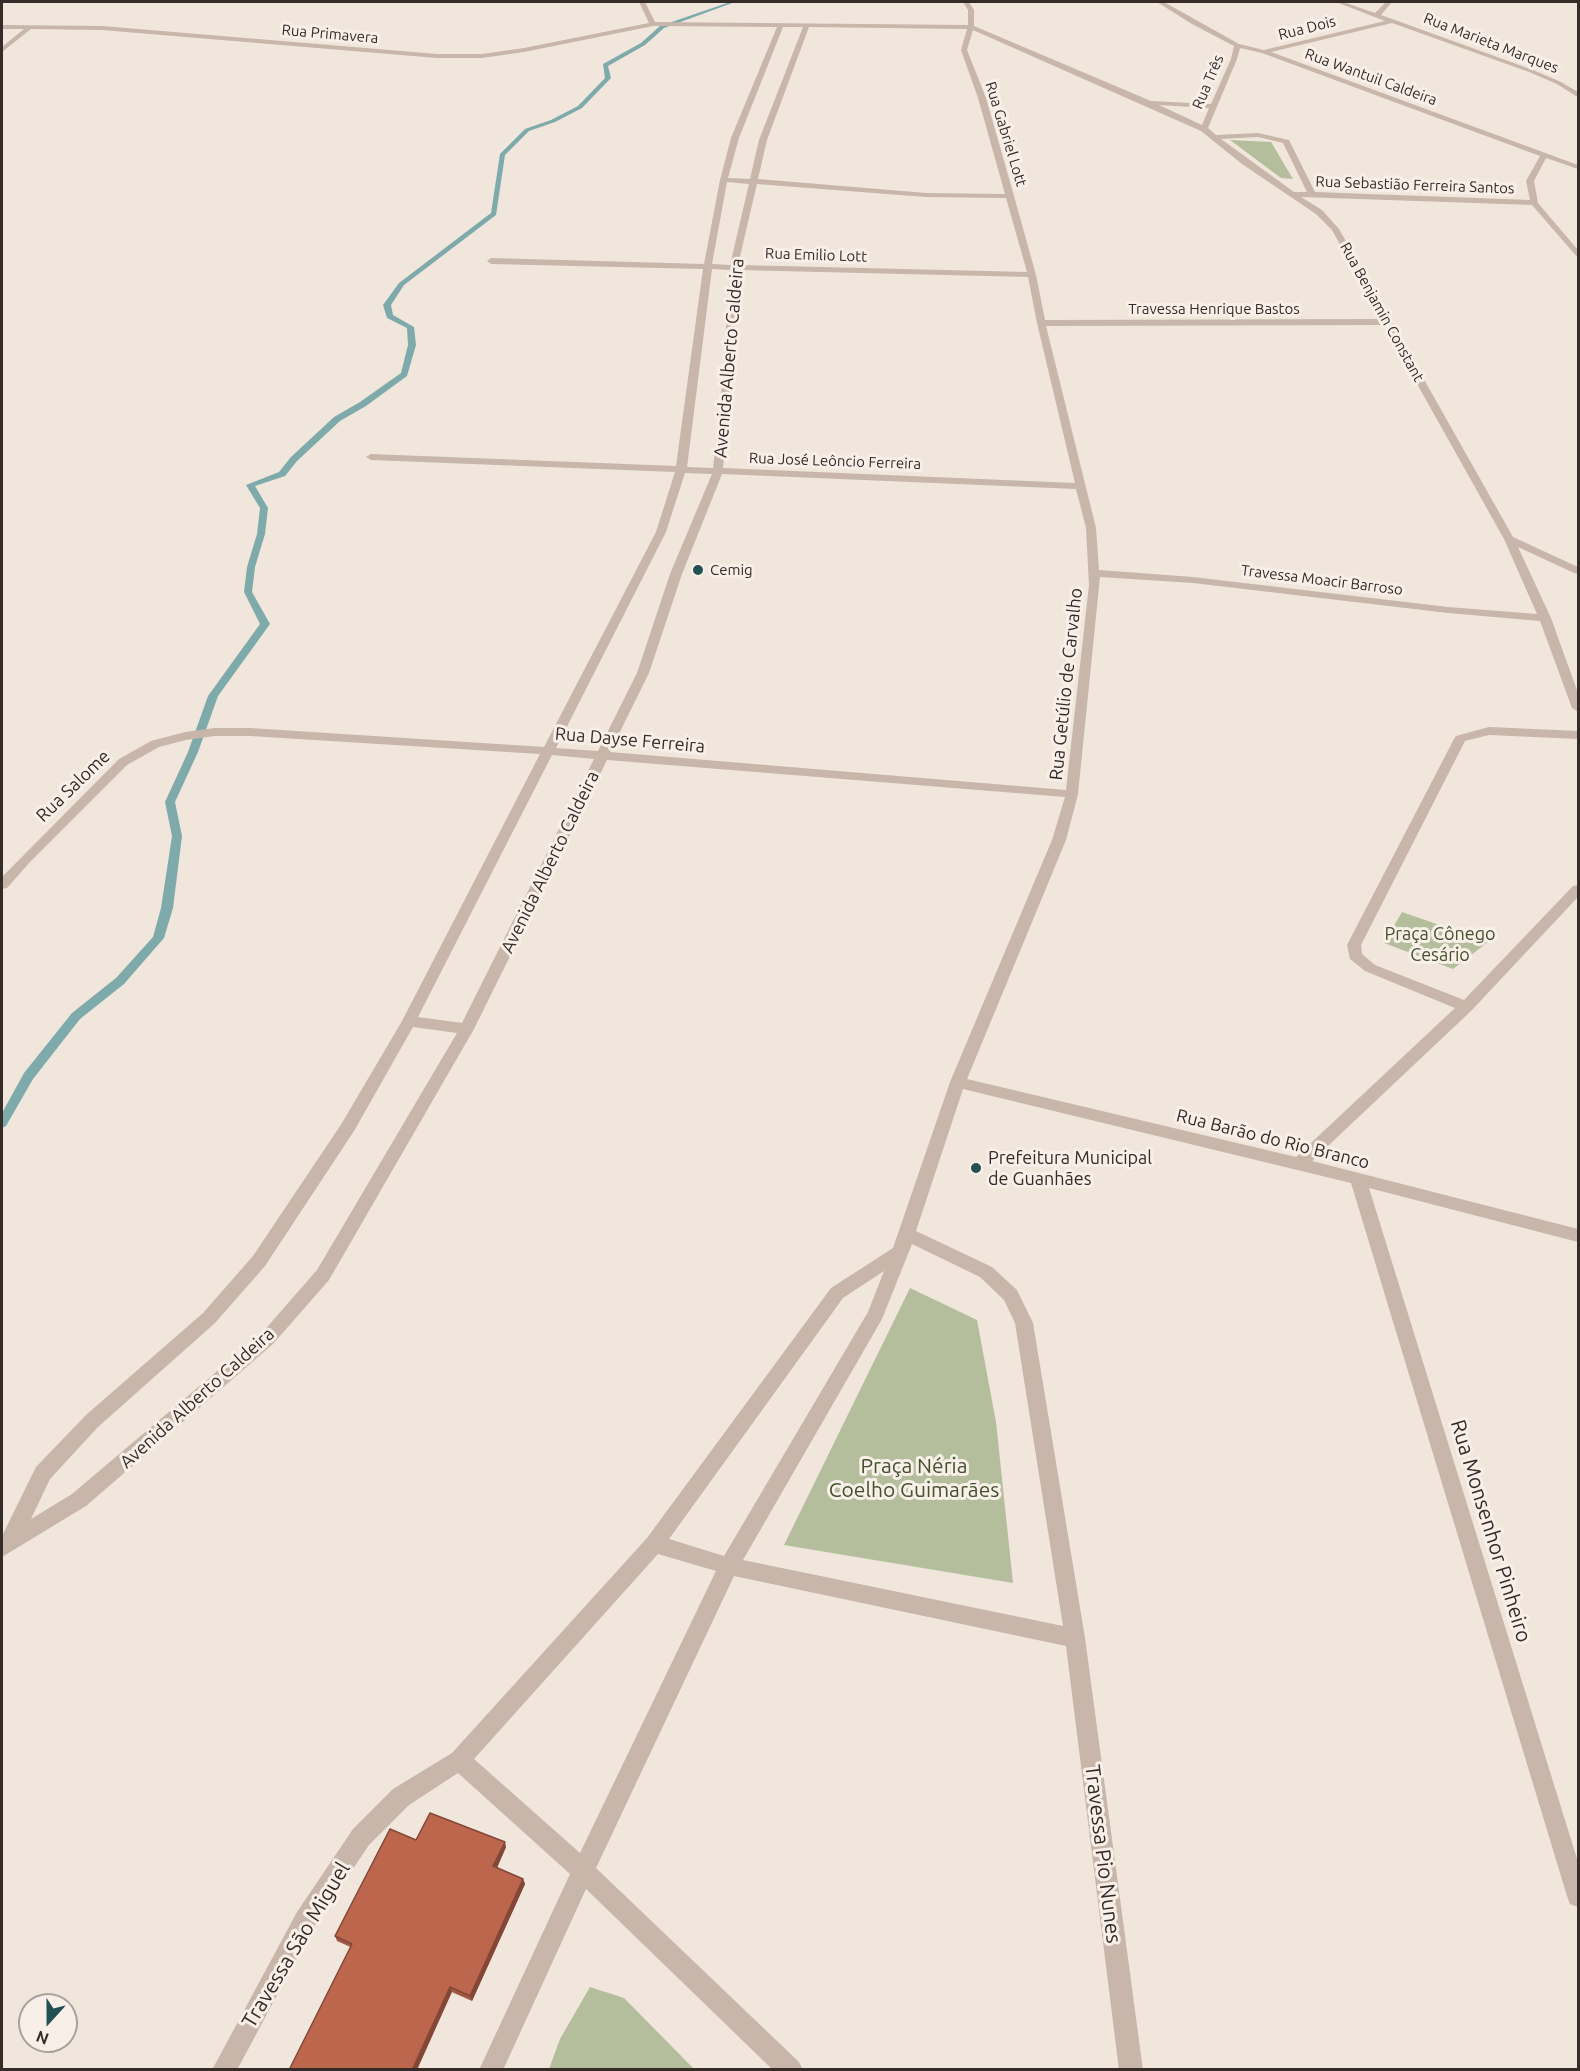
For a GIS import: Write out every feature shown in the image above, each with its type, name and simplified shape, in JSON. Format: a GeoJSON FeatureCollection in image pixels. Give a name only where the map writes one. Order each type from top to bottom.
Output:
{"type":"FeatureCollection","features":[{"type":"Feature","properties":{"kind":"street"},"geometry":{"type":"LineString","coordinates":[[642,2],[655,24]]}},
{"type":"Feature","properties":{"kind":"street","name":"Rua Gabriel Lott"},"geometry":{"type":"LineString","coordinates":[[966,2],[971,10],[971,27],[964,41],[964,50],[982,98],[1032,275]]}},
{"type":"Feature","properties":{"kind":"street","name":"Rua Wantuil Caldeira"},"geometry":{"type":"LineString","coordinates":[[1160,2],[1237,45],[1264,52],[1578,167]]}},
{"type":"Feature","properties":{"kind":"street","name":"Rua Marieta Marques"},"geometry":{"type":"LineString","coordinates":[[1339,2],[1531,71],[1559,83],[1578,95]]}},
{"type":"Feature","properties":{"kind":"street"},"geometry":{"type":"LineString","coordinates":[[1377,15],[1389,2]]}},
{"type":"Feature","properties":{"kind":"street","name":"Rua Dois"},"geometry":{"type":"LineString","coordinates":[[1264,52],[1392,21]]}},
{"type":"Feature","properties":{"kind":"street","name":"Rua Primavera"},"geometry":{"type":"LineString","coordinates":[[2,27],[162,32],[347,50],[482,56],[655,24],[971,27]]}},
{"type":"Feature","properties":{"kind":"street","name":"Avenida Alberto Caldeira"},"geometry":{"type":"LineString","coordinates":[[6,1544],[43,1473],[92,1421],[209,1318],[259,1261],[348,1127],[409,1021],[660,532],[681,470],[708,265],[724,180],[735,138],[781,25]]}},
{"type":"Feature","properties":{"kind":"street","name":"Avenida Alberto Caldeira"},"geometry":{"type":"LineString","coordinates":[[6,1544],[79,1500],[274,1331],[323,1275],[468,1029],[643,673],[676,574],[718,471],[727,385],[734,266],[763,140],[807,25]]}},
{"type":"Feature","properties":{"kind":"street","name":"Rua Benjamin Constant"},"geometry":{"type":"LineString","coordinates":[[971,27],[1204,129],[1245,162],[1319,212],[1335,229],[1509,539],[1545,618],[1578,708]]}},
{"type":"Feature","properties":{"kind":"street"},"geometry":{"type":"LineString","coordinates":[[2,50],[29,28]]}},
{"type":"Feature","properties":{"kind":"street","name":"Rua Três"},"geometry":{"type":"LineString","coordinates":[[1204,129],[1234,59],[1237,45]]}},
{"type":"Feature","properties":{"kind":"street"},"geometry":{"type":"LineString","coordinates":[[1146,102],[1213,106]]}},
{"type":"Feature","properties":{"kind":"street"},"geometry":{"type":"LineString","coordinates":[[1213,136],[1258,135],[1286,142],[1312,195]]}},
{"type":"Feature","properties":{"kind":"street"},"geometry":{"type":"LineString","coordinates":[[1544,155],[1530,181],[1534,203],[1578,255]]}},
{"type":"Feature","properties":{"kind":"street"},"geometry":{"type":"LineString","coordinates":[[724,180],[926,195],[1010,196]]}},
{"type":"Feature","properties":{"kind":"street","name":"Rua Sebastião Ferreira Santos"},"geometry":{"type":"LineString","coordinates":[[1295,194],[1534,203]]}},
{"type":"Feature","properties":{"kind":"street","name":"Rua Emilio Lott"},"geometry":{"type":"LineString","coordinates":[[491,261],[1032,275]]}},
{"type":"Feature","properties":{"kind":"street","name":"Rua Getúlio de Carvalho"},"geometry":{"type":"LineString","coordinates":[[958,1082],[1059,840],[1072,794],[1095,585],[1091,528],[1041,323],[1032,275]]}},
{"type":"Feature","properties":{"kind":"street","name":"Travessa Henrique Bastos"},"geometry":{"type":"LineString","coordinates":[[1041,323],[1388,322]]}},
{"type":"Feature","properties":{"kind":"street","name":"Rua José Leôncio Ferreira"},"geometry":{"type":"LineString","coordinates":[[371,457],[1081,486]]}},
{"type":"Feature","properties":{"kind":"street"},"geometry":{"type":"LineString","coordinates":[[1509,539],[1578,571]]}},
{"type":"Feature","properties":{"kind":"street","name":"Travessa Moacir Barroso"},"geometry":{"type":"LineString","coordinates":[[1094,573],[1193,580],[1448,610],[1545,618]]}},
{"type":"Feature","properties":{"kind":"street"},"geometry":{"type":"LineString","coordinates":[[1466,1007],[1370,968],[1355,956],[1354,945],[1460,739],[1489,731],[1578,735]]}},
{"type":"Feature","properties":{"kind":"street","name":"Rua Dayse Ferreira"},"geometry":{"type":"LineString","coordinates":[[184,736],[216,732],[250,732],[548,751],[1072,794]]}},
{"type":"Feature","properties":{"kind":"street","name":"Rua Salome"},"geometry":{"type":"LineString","coordinates":[[2,885],[25,859],[123,762],[154,744],[184,736]]}},
{"type":"Feature","properties":{"kind":"street"},"geometry":{"type":"LineString","coordinates":[[1299,1164],[1466,1007],[1578,889]]}},
{"type":"Feature","properties":{"kind":"street"},"geometry":{"type":"LineString","coordinates":[[409,1021],[468,1029]]}},
{"type":"Feature","properties":{"kind":"street"},"geometry":{"type":"LineString","coordinates":[[491,2070],[729,1566],[876,1314],[907,1234],[958,1082]]}},
{"type":"Feature","properties":{"kind":"street","name":"Rua Barão do Rio Branco"},"geometry":{"type":"LineString","coordinates":[[958,1082],[1299,1164],[1578,1235]]}},
{"type":"Feature","properties":{"kind":"street","name":"Rua Monsenhor Pinheiro"},"geometry":{"type":"LineString","coordinates":[[1358,1180],[1578,1896]]}},
{"type":"Feature","properties":{"kind":"street"},"geometry":{"type":"LineString","coordinates":[[654,1544],[729,1566],[1075,1638],[1024,1323],[1011,1295],[986,1272],[907,1234]]}},
{"type":"Feature","properties":{"kind":"street"},"geometry":{"type":"LineString","coordinates":[[791,2070],[583,1871],[459,1760],[654,1544],[837,1293],[899,1253]]}},
{"type":"Feature","properties":{"kind":"street","name":"Travessa Pio Nunes"},"geometry":{"type":"LineString","coordinates":[[1075,1638],[1131,2070]]}},
{"type":"Feature","properties":{"kind":"street","name":"Travessa São Miguel"},"geometry":{"type":"LineString","coordinates":[[224,2070],[305,1920],[361,1837],[401,1797],[459,1760]]}},
{"type":"Feature","properties":{"kind":"green space"},"geometry":{"type":"Polygon","coordinates":[[[1230,140],[1271,142],[1293,179],[1281,178],[1230,140]]]}},
{"type":"Feature","properties":{"kind":"green space","name":"Praça Cônego Cesário"},"geometry":{"type":"Polygon","coordinates":[[[1402,912],[1488,942],[1453,969],[1384,943],[1402,912]]]}},
{"type":"Feature","properties":{"kind":"green space","name":"Praça Néria Coelho Guimarães"},"geometry":{"type":"Polygon","coordinates":[[[910,1288],[977,1320],[996,1422],[1013,1583],[784,1545],[910,1288]]]}},
{"type":"Feature","properties":{"kind":"green space"},"geometry":{"type":"Polygon","coordinates":[[[590,1987],[624,1998],[694,2069],[549,2069],[560,2039],[590,1987]]]}},
{"type":"Feature","properties":{"kind":"building"},"geometry":{"type":"Polygon","coordinates":[[[430,1813],[505,1842],[493,1866],[523,1879],[470,1996],[450,1987],[412,2070],[289,2070],[352,1944],[335,1936],[390,1829],[416,1840],[430,1813]]]}},
{"type":"Feature","properties":{"kind":"waterway"},"geometry":{"type":"LineString","coordinates":[[2,1123],[28,1076],[76,1016],[120,981],[158,938],[167,908],[177,836],[170,802],[193,752],[213,696],[265,624],[248,592],[251,567],[261,534],[264,508],[250,485],[282,474],[294,459],[337,419],[363,404],[404,374],[412,345],[410,327],[390,316],[387,305],[401,284],[494,214],[502,155],[527,130],[553,121],[580,107],[608,78],[605,65],[643,44],[662,27],[733,2]]}},
{"type":"Feature","properties":{"kind":"place","name":"Cemig"},"geometry":{"type":"Point","coordinates":[698,570]}},
{"type":"Feature","properties":{"kind":"place","name":"Prefeitura Municipal de Guanhães"},"geometry":{"type":"Point","coordinates":[976,1168]}}]}
